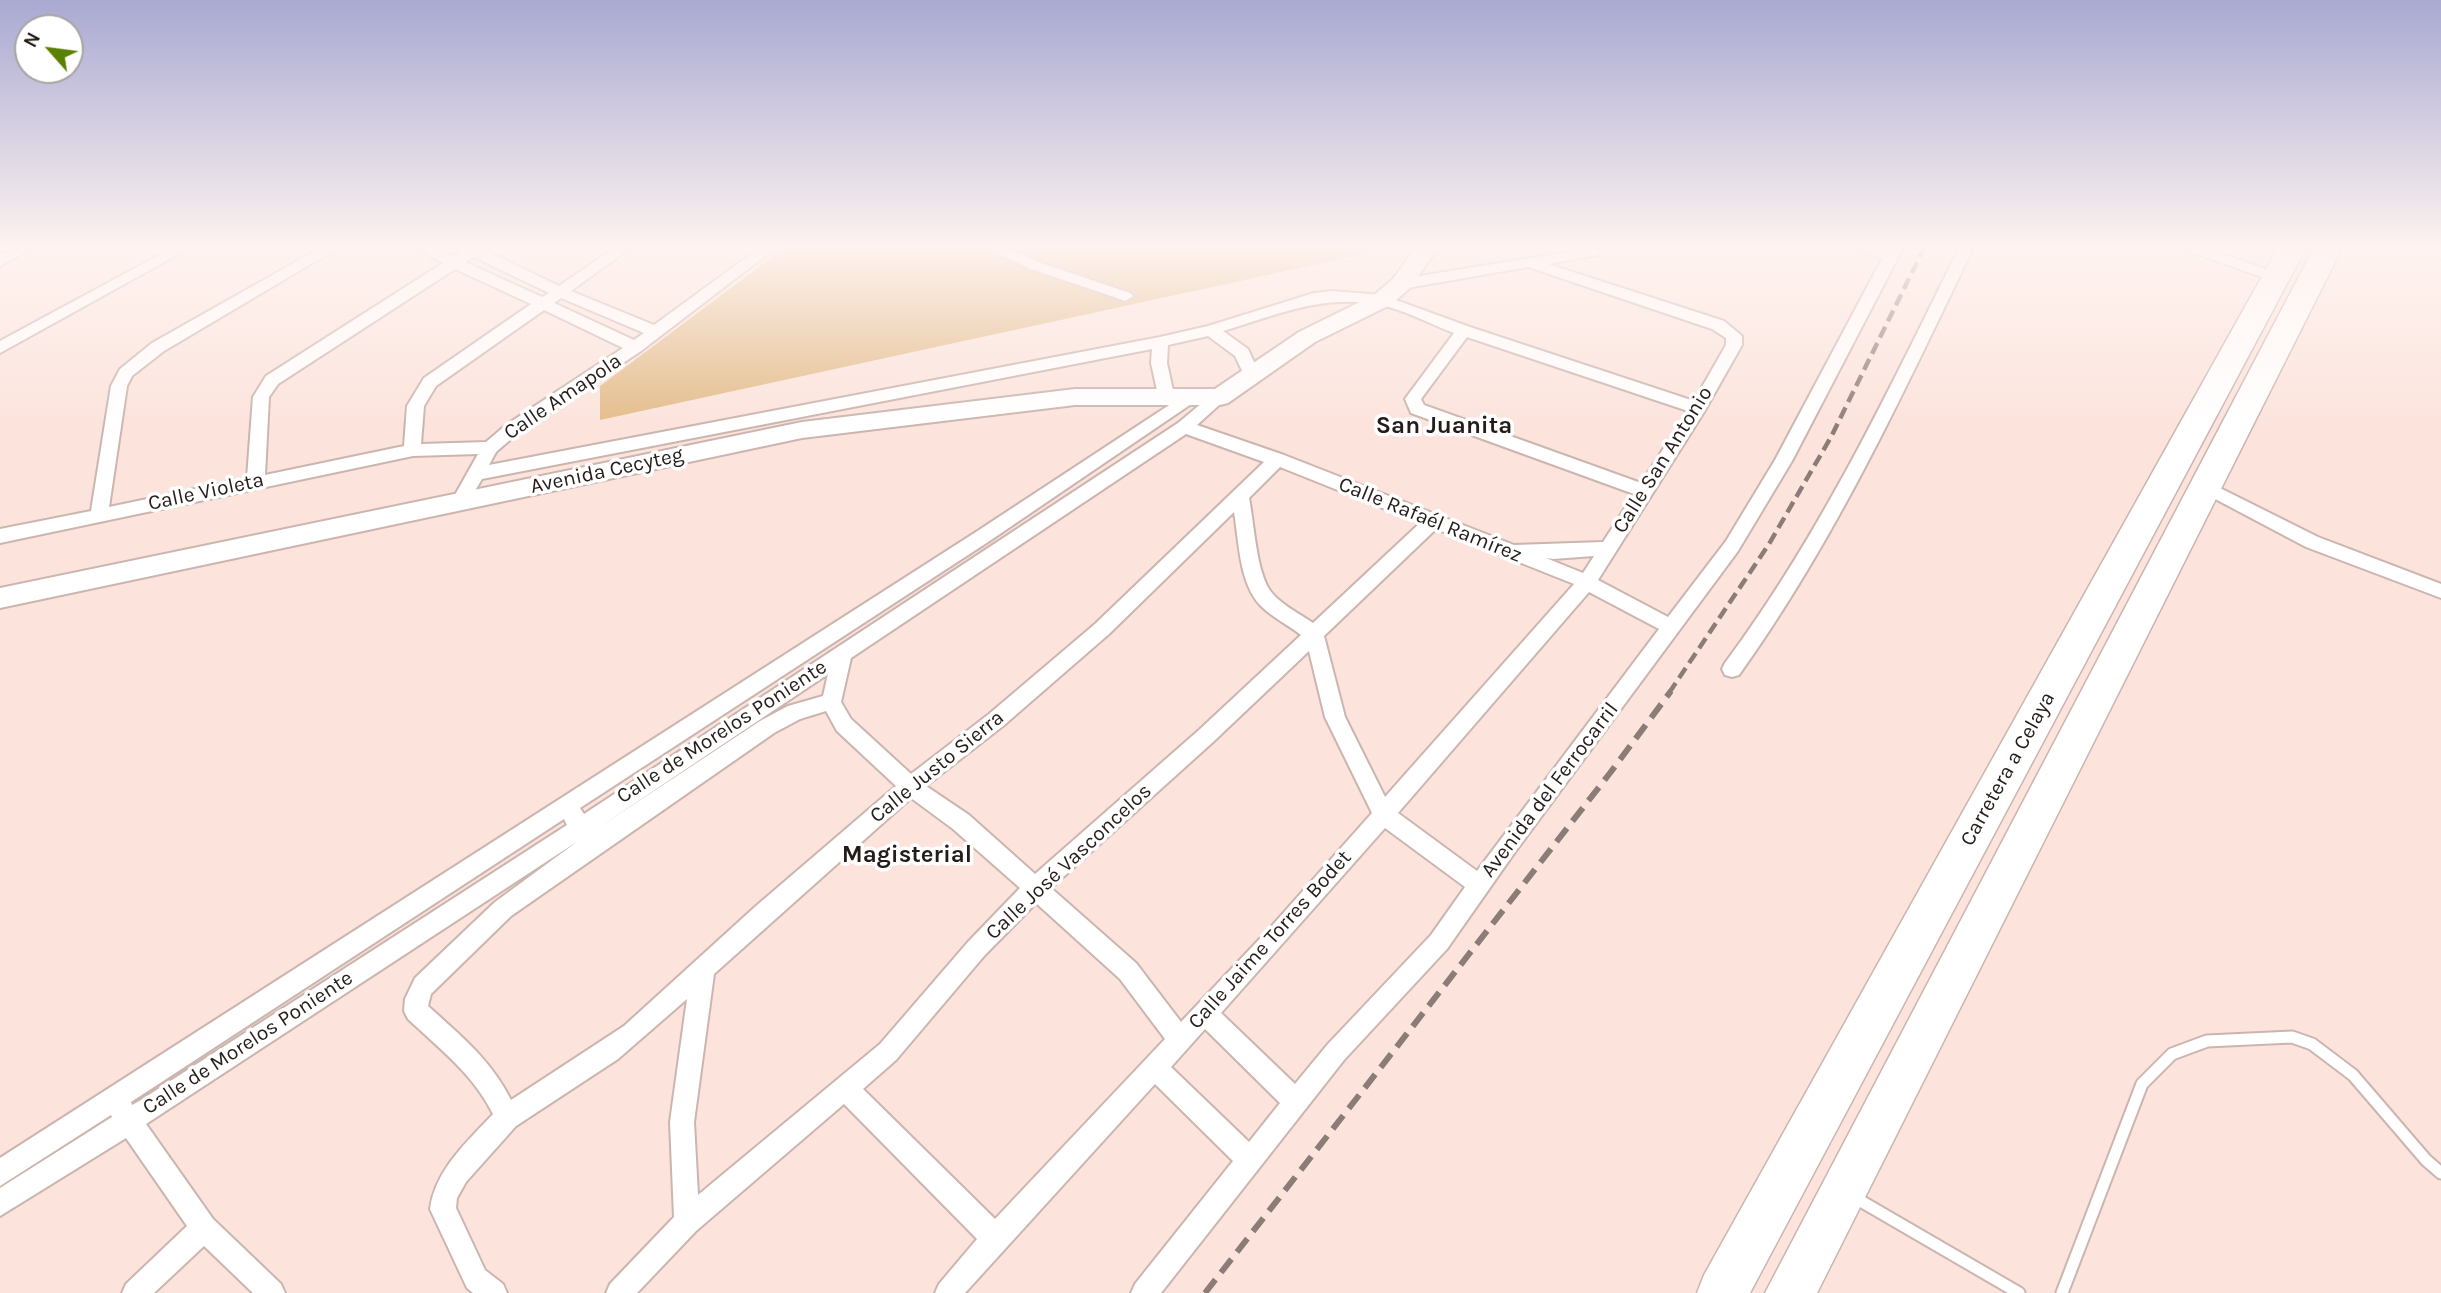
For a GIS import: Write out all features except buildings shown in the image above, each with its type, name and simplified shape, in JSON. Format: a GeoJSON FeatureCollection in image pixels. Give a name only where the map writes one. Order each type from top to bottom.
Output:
{"type":"FeatureCollection","features":[{"type":"Feature","properties":{"kind":"highway","name":"Carretera a Celaya"},"geometry":{"type":"LineString","coordinates":[[1722,1293],[2260,306]]}},
{"type":"Feature","properties":{"kind":"highway"},"geometry":{"type":"LineString","coordinates":[[1790,1293],[2298,306]]}},
{"type":"Feature","properties":{"kind":"street"},"geometry":{"type":"LineString","coordinates":[[0,348],[76,306]]}},
{"type":"Feature","properties":{"kind":"street"},"geometry":{"type":"LineString","coordinates":[[99,516],[118,386],[126,373],[158,347],[229,306]]}},
{"type":"Feature","properties":{"kind":"street"},"geometry":{"type":"LineString","coordinates":[[256,481],[261,397],[272,380],[386,306]]}},
{"type":"Feature","properties":{"kind":"street"},"geometry":{"type":"LineString","coordinates":[[413,450],[413,407],[417,397],[430,382],[541,306]]}},
{"type":"Feature","properties":{"kind":"street"},"geometry":{"type":"LineString","coordinates":[[549,306],[635,347]]}},
{"type":"Feature","properties":{"kind":"street"},"geometry":{"type":"LineString","coordinates":[[594,306],[656,332]]}},
{"type":"Feature","properties":{"kind":"street","name":"Calle Amapola"},"geometry":{"type":"LineString","coordinates":[[460,502],[491,448],[512,429],[635,347],[690,306]]}},
{"type":"Feature","properties":{"kind":"street"},"geometry":{"type":"LineString","coordinates":[[474,474],[1160,342],[1211,330],[1287,306]]}},
{"type":"Feature","properties":{"kind":"street","name":"Calle de Morelos Poniente"},"geometry":{"type":"LineString","coordinates":[[0,1173],[566,805],[1184,427],[1220,397],[1307,337],[1369,306]]}},
{"type":"Feature","properties":{"kind":"street"},"geometry":{"type":"LineString","coordinates":[[1399,306],[1464,331],[1698,408]]}},
{"type":"Feature","properties":{"kind":"street","name":"Calle San Antonio"},"geometry":{"type":"LineString","coordinates":[[1587,582],[1643,490],[1698,408],[1734,345],[1734,336],[1718,325],[1661,306]]}},
{"type":"Feature","properties":{"kind":"street","name":"Avenida del Ferrocarril"},"geometry":{"type":"LineString","coordinates":[[1144,1293],[1336,1052],[1432,951],[1732,546],[1783,461],[1865,306]]}},
{"type":"Feature","properties":{"kind":"street"},"geometry":{"type":"LineString","coordinates":[[1732,669],[1762,630],[1823,534],[1937,306]]}},
{"type":"Feature","properties":{"kind":"street"},"geometry":{"type":"LineString","coordinates":[[1211,330],[1242,353],[1252,375]]}},
{"type":"Feature","properties":{"kind":"street"},"geometry":{"type":"LineString","coordinates":[[1464,331],[1413,399],[1417,410],[1643,490]]}},
{"type":"Feature","properties":{"kind":"street"},"geometry":{"type":"LineString","coordinates":[[1160,342],[1159,363],[1166,396]]}},
{"type":"Feature","properties":{"kind":"street","name":"Avenida Cecyteg"},"geometry":{"type":"LineString","coordinates":[[0,598],[802,430],[1044,400],[1220,397]]}},
{"type":"Feature","properties":{"kind":"street","name":"Calle de Morelos Poniente"},"geometry":{"type":"LineString","coordinates":[[0,1203],[128,1122],[843,653],[1192,398]]}},
{"type":"Feature","properties":{"kind":"street","name":"Calle Rafaél Ramírez"},"geometry":{"type":"LineString","coordinates":[[1184,427],[1278,459],[1587,582],[1671,627]]}},
{"type":"Feature","properties":{"kind":"street","name":"Calle Amapola"},"geometry":{"type":"LineString","coordinates":[[413,450],[491,448]]}},
{"type":"Feature","properties":{"kind":"street","name":"Calle Violeta"},"geometry":{"type":"LineString","coordinates":[[0,536],[413,450]]}},
{"type":"Feature","properties":{"kind":"street","name":"Calle Justo Sierra"},"geometry":{"type":"LineString","coordinates":[[494,1293],[476,1279],[443,1209],[442,1201],[455,1176],[512,1114],[610,1051],[910,786],[996,720],[1102,629],[1278,459]]}},
{"type":"Feature","properties":{"kind":"street"},"geometry":{"type":"LineString","coordinates":[[2206,487],[2312,542],[2441,591]]}},
{"type":"Feature","properties":{"kind":"street"},"geometry":{"type":"LineString","coordinates":[[1240,498],[1260,591],[1268,601],[1314,634],[1335,717],[1383,814],[1479,885]]}},
{"type":"Feature","properties":{"kind":"street","name":"Calle José Vasconcelos"},"geometry":{"type":"LineString","coordinates":[[619,1293],[687,1222],[888,1052],[976,949],[1036,887],[1206,736],[1433,521]]}},
{"type":"Feature","properties":{"kind":"street"},"geometry":{"type":"LineString","coordinates":[[1505,550],[1553,552],[1608,548]]}},
{"type":"Feature","properties":{"kind":"street","name":"Calle Jaime Torres Bodet"},"geometry":{"type":"LineString","coordinates":[[948,1293],[995,1238],[1180,1041],[1587,582]]}},
{"type":"Feature","properties":{"kind":"street"},"geometry":{"type":"LineString","coordinates":[[843,653],[831,702],[844,725],[910,786],[961,822],[1128,971],[1180,1041]]}},
{"type":"Feature","properties":{"kind":"street"},"geometry":{"type":"LineString","coordinates":[[512,1114],[475,1064],[416,1011],[417,999],[423,986],[503,909],[593,845],[767,727],[795,712],[831,702]]}},
{"type":"Feature","properties":{"kind":"street"},"geometry":{"type":"LineString","coordinates":[[718,735],[733,751]]}},
{"type":"Feature","properties":{"kind":"street"},"geometry":{"type":"LineString","coordinates":[[566,805],[593,845]]}},
{"type":"Feature","properties":{"kind":"street"},"geometry":{"type":"LineString","coordinates":[[367,933],[381,956]]}},
{"type":"Feature","properties":{"kind":"street"},"geometry":{"type":"LineString","coordinates":[[687,1222],[682,1122],[703,968]]}},
{"type":"Feature","properties":{"kind":"street"},"geometry":{"type":"LineString","coordinates":[[1205,1013],[1296,1101]]}},
{"type":"Feature","properties":{"kind":"street"},"geometry":{"type":"LineString","coordinates":[[1155,1068],[1250,1160]]}},
{"type":"Feature","properties":{"kind":"street"},"geometry":{"type":"LineString","coordinates":[[845,1088],[995,1238]]}},
{"type":"Feature","properties":{"kind":"street"},"geometry":{"type":"LineString","coordinates":[[116,1098],[128,1122],[204,1228],[272,1293]]}},
{"type":"Feature","properties":{"kind":"street"},"geometry":{"type":"LineString","coordinates":[[135,1293],[204,1228]]}},
{"type":"Feature","properties":{"kind":"lane"},"geometry":{"type":"LineString","coordinates":[[2062,1293],[2142,1084],[2172,1054],[2207,1041],[2292,1037],[2312,1044],[2353,1074],[2426,1160],[2441,1173]]}},
{"type":"Feature","properties":{"kind":"lane"},"geometry":{"type":"LineString","coordinates":[[1843,1191],[2019,1293]]}},
{"type":"Feature","properties":{"kind":"shaded area"},"geometry":{"type":"Polygon","coordinates":[[[706,306],[1123,306],[600,420],[600,386],[706,306]]]}},
{"type":"Feature","properties":{"kind":"railway"},"geometry":{"type":"LineString","coordinates":[[1669,693],[1769,544],[1831,437],[1895,306]]}},
{"type":"Feature","properties":{"kind":"railway"},"geometry":{"type":"LineString","coordinates":[[1205,1293],[1671,691]]}},
{"type":"Feature","properties":{"kind":"district","name":"San Juanita"},"geometry":{"type":"Point","coordinates":[1444,426]}},
{"type":"Feature","properties":{"kind":"district","name":"Magisterial"},"geometry":{"type":"Point","coordinates":[907,855]}}]}
